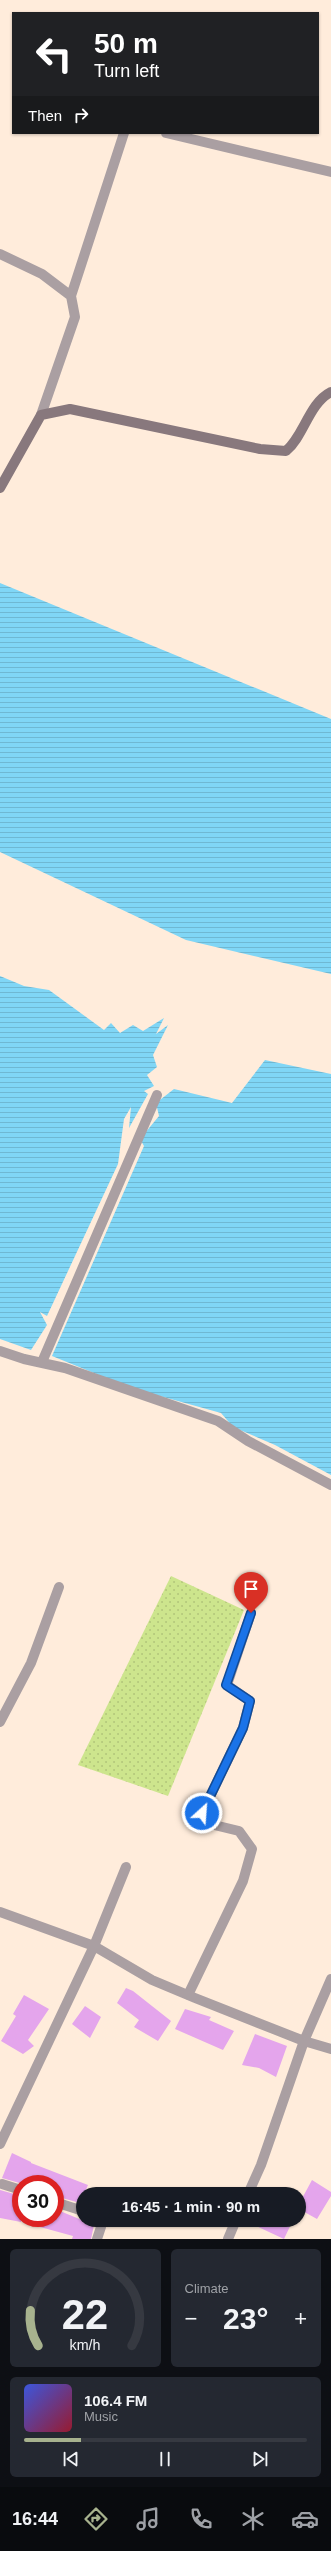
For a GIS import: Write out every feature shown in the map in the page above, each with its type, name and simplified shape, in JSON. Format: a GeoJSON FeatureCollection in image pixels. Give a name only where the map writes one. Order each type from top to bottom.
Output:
{"type":"FeatureCollection","features":[{"type":"Feature","properties":{"kind":"main road"},"geometry":{"type":"LineString","coordinates":[[0,488],[41,415],[70,409],[260,449],[286,451],[293,445],[315,407],[331,392]]}},
{"type":"Feature","properties":{"kind":"street"},"geometry":{"type":"LineString","coordinates":[[41,415],[75,317],[71,296],[124,134]]}},
{"type":"Feature","properties":{"kind":"street"},"geometry":{"type":"LineString","coordinates":[[170,134],[331,172]]}},
{"type":"Feature","properties":{"kind":"street"},"geometry":{"type":"LineString","coordinates":[[0,254],[42,274],[71,296]]}},
{"type":"Feature","properties":{"kind":"street"},"geometry":{"type":"LineString","coordinates":[[42,1362],[157,1095]]}},
{"type":"Feature","properties":{"kind":"street"},"geometry":{"type":"LineString","coordinates":[[0,1351],[65,1368],[218,1421],[248,1441],[331,1485]]}},
{"type":"Feature","properties":{"kind":"street"},"geometry":{"type":"LineString","coordinates":[[0,1722],[31,1663],[59,1587]]}},
{"type":"Feature","properties":{"kind":"street"},"geometry":{"type":"LineString","coordinates":[[188,1995],[243,1881],[252,1849],[239,1831],[206,1823],[202,1813],[243,1728],[250,1701],[226,1685],[251,1613]]}},
{"type":"Feature","properties":{"kind":"street"},"geometry":{"type":"LineString","coordinates":[[0,2144],[94,1946],[126,1867]]}},
{"type":"Feature","properties":{"kind":"street"},"geometry":{"type":"LineString","coordinates":[[0,1912],[94,1946],[152,1980],[188,1995],[304,2041],[331,2049]]}},
{"type":"Feature","properties":{"kind":"street"},"geometry":{"type":"LineString","coordinates":[[251,2187],[262,2164],[304,2041],[331,1979]]}},
{"type":"Feature","properties":{"kind":"street"},"geometry":{"type":"LineString","coordinates":[[2,2184],[12,2187]]}},
{"type":"Feature","properties":{"kind":"street"},"geometry":{"type":"LineString","coordinates":[[64,2205],[76,2209]]}},
{"type":"Feature","properties":{"kind":"street"},"geometry":{"type":"LineString","coordinates":[[97,2239],[101,2227]]}},
{"type":"Feature","properties":{"kind":"street"},"geometry":{"type":"LineString","coordinates":[[228,2239],[233,2227]]}},
{"type":"Feature","properties":{"kind":"green space"},"geometry":{"type":"Polygon","coordinates":[[[171,1576],[244,1610],[168,1796],[78,1765],[171,1576]]]}},
{"type":"Feature","properties":{"kind":"water"},"geometry":{"type":"Polygon","coordinates":[[[0,583],[331,719],[331,974],[186,940],[0,852],[0,583]]]}},
{"type":"Feature","properties":{"kind":"water"},"geometry":{"type":"Polygon","coordinates":[[[0,976],[24,986],[49,990],[104,1030],[111,1023],[120,1033],[133,1025],[143,1031],[164,1018],[156,1034],[168,1025],[153,1055],[157,1067],[147,1075],[154,1086],[144,1091],[148,1094],[129,1128],[131,1107],[124,1119],[118,1164],[47,1316],[40,1312],[47,1325],[31,1350],[0,1339],[0,976]]]}},
{"type":"Feature","properties":{"kind":"water"},"geometry":{"type":"Polygon","coordinates":[[[265,1060],[331,1074],[331,1475],[275,1445],[233,1427],[221,1413],[131,1388],[52,1356],[144,1146],[140,1139],[159,1116],[156,1103],[174,1089],[232,1103],[265,1060]]]}},
{"type":"Feature","properties":{"kind":"building"},"geometry":{"type":"Polygon","coordinates":[[[126,1988],[133,1991],[171,2021],[158,2041],[134,2027],[139,2020],[117,2003],[126,1988]]]}},
{"type":"Feature","properties":{"kind":"building"},"geometry":{"type":"Polygon","coordinates":[[[24,1995],[49,2009],[28,2040],[34,2046],[23,2054],[1,2041],[16,2016],[13,2014],[24,1995]]]}},
{"type":"Feature","properties":{"kind":"building"},"geometry":{"type":"Polygon","coordinates":[[[85,2006],[101,2017],[90,2038],[72,2024],[85,2006]]]}},
{"type":"Feature","properties":{"kind":"building"},"geometry":{"type":"Polygon","coordinates":[[[185,2009],[211,2017],[209,2020],[234,2031],[223,2050],[175,2029],[185,2009]]]}},
{"type":"Feature","properties":{"kind":"building"},"geometry":{"type":"Polygon","coordinates":[[[255,2034],[287,2046],[276,2077],[259,2068],[242,2065],[255,2034]]]}},
{"type":"Feature","properties":{"kind":"building"},"geometry":{"type":"Polygon","coordinates":[[[12,2153],[31,2163],[62,2175],[12,2175],[12,2181],[2,2178],[12,2153]]]}},
{"type":"Feature","properties":{"kind":"building"},"geometry":{"type":"Polygon","coordinates":[[[64,2176],[88,2185],[87,2187],[76,2187],[76,2202],[64,2199],[64,2176]]]}},
{"type":"Feature","properties":{"kind":"building"},"geometry":{"type":"Polygon","coordinates":[[[312,2180],[331,2192],[331,2196],[317,2219],[306,2213],[306,2191],[312,2180]]]}},
{"type":"Feature","properties":{"kind":"building"},"geometry":{"type":"Polygon","coordinates":[[[0,2190],[12,2193],[12,2220],[0,2218],[0,2190]]]}},
{"type":"Feature","properties":{"kind":"building"},"geometry":{"type":"Polygon","coordinates":[[[64,2213],[76,2218],[76,2227],[94,2227],[91,2239],[72,2239],[73,2236],[40,2227],[64,2227],[64,2213]]]}},
{"type":"Feature","properties":{"kind":"building"},"geometry":{"type":"Polygon","coordinates":[[[258,2227],[290,2227],[284,2239],[258,2227]]]}},
{"type":"Feature","properties":{"kind":"route"},"geometry":{"type":"LineString","coordinates":[[202,1813],[243,1728],[250,1701],[226,1685],[251,1613]]}}]}
